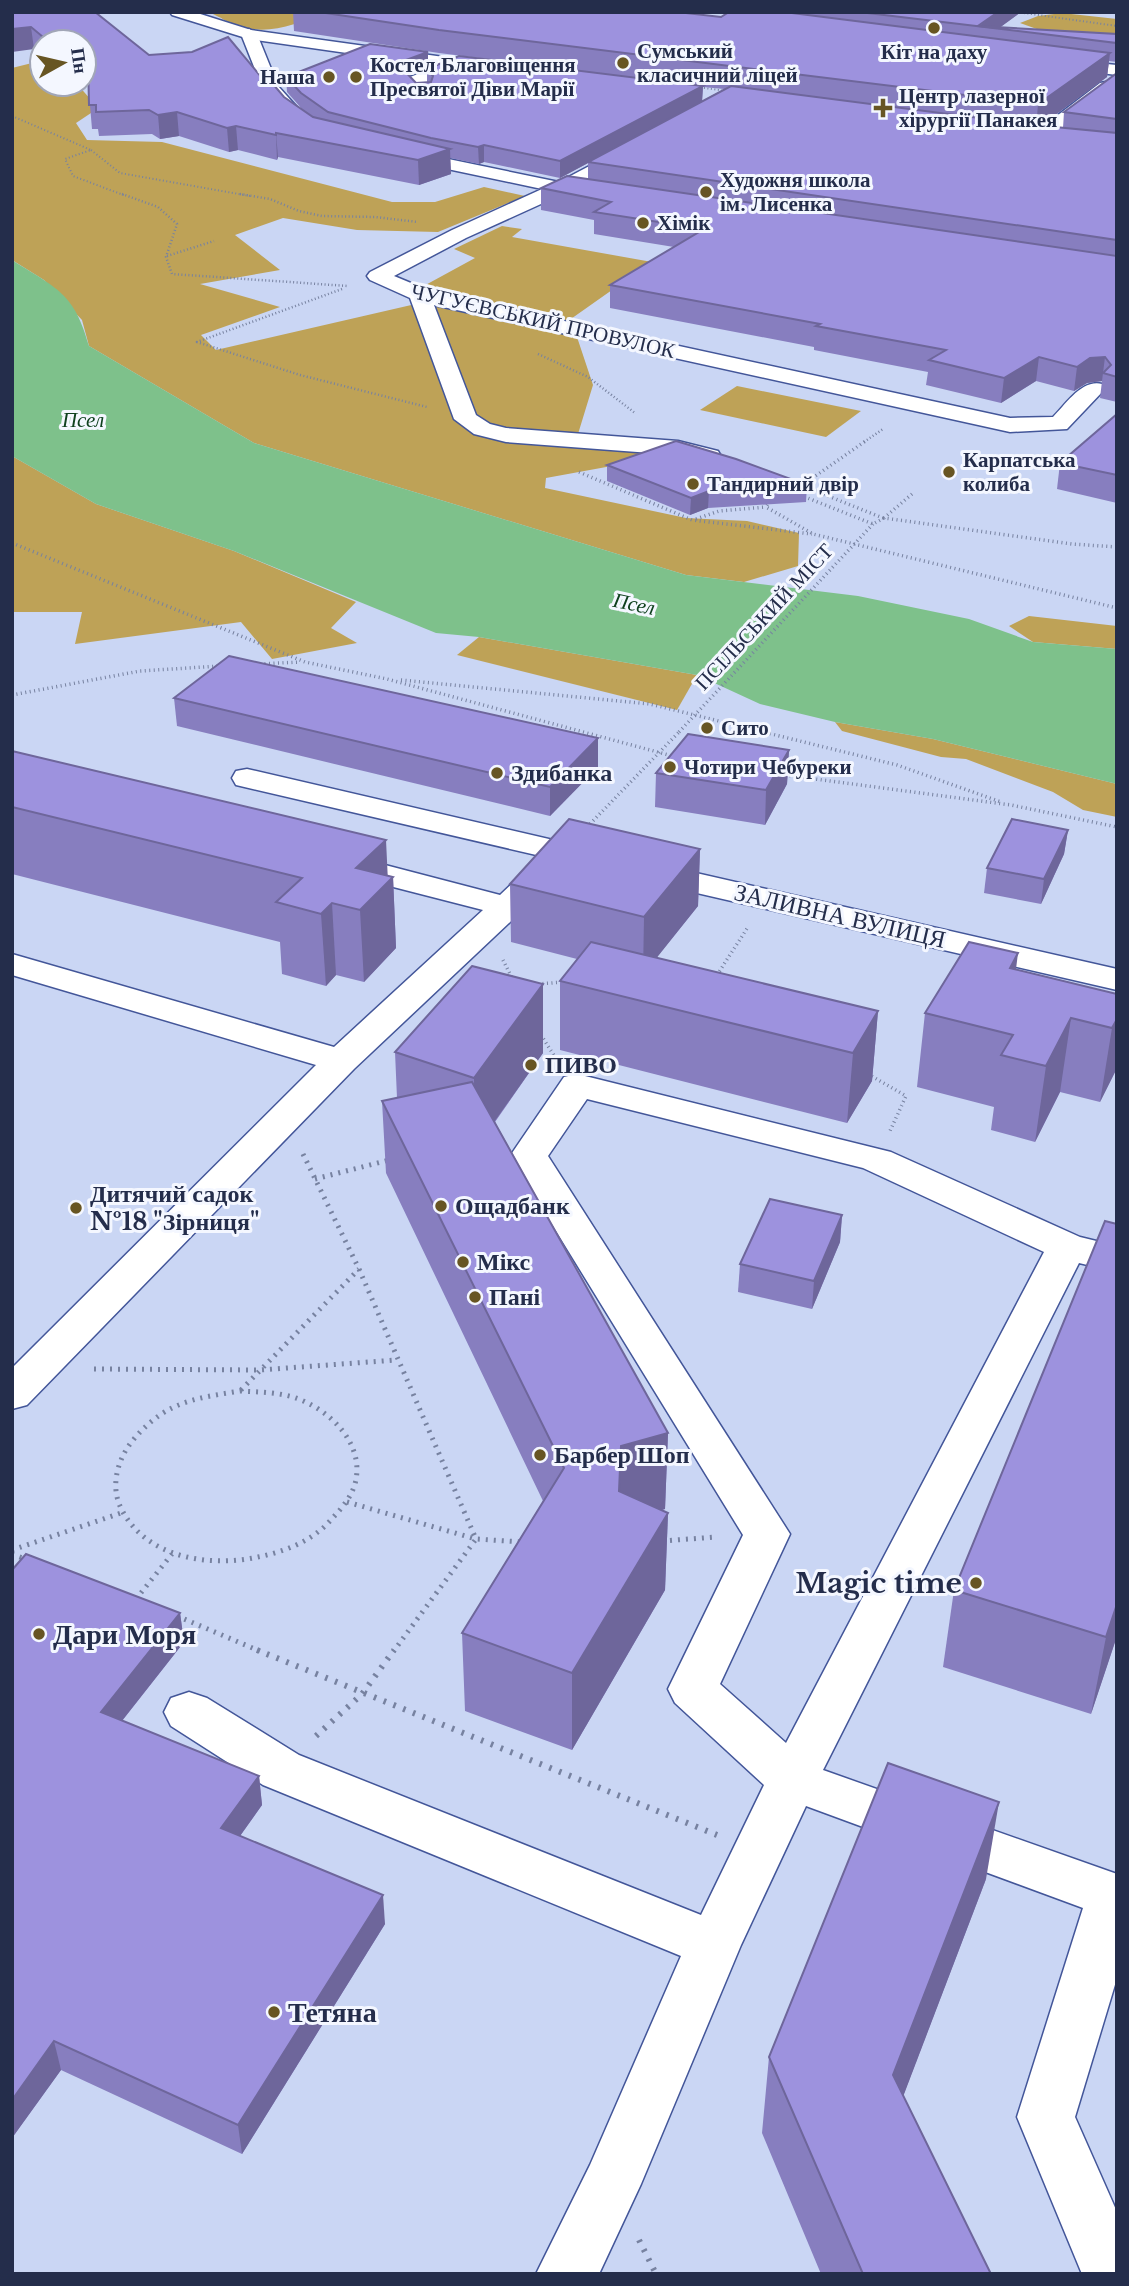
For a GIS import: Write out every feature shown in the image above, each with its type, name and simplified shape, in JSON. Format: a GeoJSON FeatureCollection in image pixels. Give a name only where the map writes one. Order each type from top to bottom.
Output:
{"type":"FeatureCollection","features":[{"type":"Feature","properties":{"kind":"street"},"geometry":{"type":"LineString","coordinates":[[177,12],[249,34],[506,71]]}},
{"type":"Feature","properties":{"kind":"street"},"geometry":{"type":"LineString","coordinates":[[249,34],[271,87],[294,116],[313,129]]}},
{"type":"Feature","properties":{"kind":"street"},"geometry":{"type":"LineString","coordinates":[[1038,62],[1117,70]]}},
{"type":"Feature","properties":{"kind":"street"},"geometry":{"type":"LineString","coordinates":[[424,92],[411,83],[456,64]]}},
{"type":"Feature","properties":{"kind":"street"},"geometry":{"type":"LineString","coordinates":[[1064,142],[1031,138],[1109,91],[1117,79]]}},
{"type":"Feature","properties":{"kind":"street"},"geometry":{"type":"LineString","coordinates":[[1075,88],[1109,91]]}},
{"type":"Feature","properties":{"kind":"street","name":"ЧУГУЄВСЬКИЙ ПРОВУЛОК"},"geometry":{"type":"LineString","coordinates":[[377,276],[459,234],[561,188],[655,136]]}},
{"type":"Feature","properties":{"kind":"street"},"geometry":{"type":"LineString","coordinates":[[377,149],[598,194]]}},
{"type":"Feature","properties":{"kind":"street","name":"ЧУГУЄВСЬКИЙ ПРОВУЛОК"},"geometry":{"type":"LineString","coordinates":[[377,276],[420,296],[1010,425],[1059,424],[1094,389]]}},
{"type":"Feature","properties":{"kind":"street"},"geometry":{"type":"LineString","coordinates":[[420,296],[466,419],[482,429],[506,435],[678,448],[724,461]]}},
{"type":"Feature","properties":{"kind":"street","name":"ЗАЛИВНА ВУЛИЦЯ"},"geometry":{"type":"LineString","coordinates":[[247,778],[1117,980]]}},
{"type":"Feature","properties":{"kind":"street"},"geometry":{"type":"LineString","coordinates":[[25,1381],[341,1061],[564,853]]}},
{"type":"Feature","properties":{"kind":"street"},"geometry":{"type":"LineString","coordinates":[[318,858],[496,915]]}},
{"type":"Feature","properties":{"kind":"street"},"geometry":{"type":"LineString","coordinates":[[12,964],[341,1061]]}},
{"type":"Feature","properties":{"kind":"street"},"geometry":{"type":"LineString","coordinates":[[1113,2274],[1046,2117],[1115,1892],[792,1780],[693,1689],[767,1534],[529,1156],[577,1085],[877,1160],[1067,1247],[1117,1259]]}},
{"type":"Feature","properties":{"kind":"street"},"geometry":{"type":"LineString","coordinates":[[567,2274],[611,2184],[714,1945],[792,1780],[1067,1247]]}},
{"type":"Feature","properties":{"kind":"street"},"geometry":{"type":"LineString","coordinates":[[189,1712],[281,1770],[714,1945]]}},
{"type":"Feature","properties":{"kind":"path"},"geometry":{"type":"LineString","coordinates":[[1021,12],[1117,26]]}},
{"type":"Feature","properties":{"kind":"path"},"geometry":{"type":"LineString","coordinates":[[693,86],[729,91]]}},
{"type":"Feature","properties":{"kind":"path"},"geometry":{"type":"LineString","coordinates":[[12,116],[91,150],[120,173],[271,199],[299,211],[322,216],[410,221],[435,225],[459,234]]}},
{"type":"Feature","properties":{"kind":"path"},"geometry":{"type":"LineString","coordinates":[[91,150],[65,159],[73,176],[158,207],[177,224],[166,257],[172,274],[346,287]]}},
{"type":"Feature","properties":{"kind":"path"},"geometry":{"type":"LineString","coordinates":[[166,257],[214,241]]}},
{"type":"Feature","properties":{"kind":"path"},"geometry":{"type":"LineString","coordinates":[[377,276],[197,342],[300,375],[466,419]]}},
{"type":"Feature","properties":{"kind":"path"},"geometry":{"type":"LineString","coordinates":[[530,350],[588,377],[642,419]]}},
{"type":"Feature","properties":{"kind":"path"},"geometry":{"type":"LineString","coordinates":[[873,524],[794,492],[917,405]]}},
{"type":"Feature","properties":{"kind":"path"},"geometry":{"type":"LineString","coordinates":[[571,469],[692,520],[813,534],[1117,608]]}},
{"type":"Feature","properties":{"kind":"path"},"geometry":{"type":"LineString","coordinates":[[802,485],[884,518],[1072,544],[1117,547]]}},
{"type":"Feature","properties":{"kind":"path","name":"ПСІЛЬСЬКИЙ МІСТ"},"geometry":{"type":"LineString","coordinates":[[564,853],[873,524],[912,494]]}},
{"type":"Feature","properties":{"kind":"path"},"geometry":{"type":"LineString","coordinates":[[766,506],[773,498]]}},
{"type":"Feature","properties":{"kind":"path"},"geometry":{"type":"LineString","coordinates":[[692,520],[719,512],[766,506],[813,534]]}},
{"type":"Feature","properties":{"kind":"path"},"geometry":{"type":"LineString","coordinates":[[12,543],[305,662],[387,679],[678,757]]}},
{"type":"Feature","properties":{"kind":"path"},"geometry":{"type":"LineString","coordinates":[[250,665],[305,662]]}},
{"type":"Feature","properties":{"kind":"path"},"geometry":{"type":"LineString","coordinates":[[12,695],[140,671],[222,666]]}},
{"type":"Feature","properties":{"kind":"path"},"geometry":{"type":"LineString","coordinates":[[387,679],[650,704],[897,765],[1011,805]]}},
{"type":"Feature","properties":{"kind":"path"},"geometry":{"type":"LineString","coordinates":[[780,774],[1011,805],[1117,827]]}},
{"type":"Feature","properties":{"kind":"path"},"geometry":{"type":"LineString","coordinates":[[716,978],[765,900]]}},
{"type":"Feature","properties":{"kind":"path"},"geometry":{"type":"LineString","coordinates":[[496,915],[515,985]]}},
{"type":"Feature","properties":{"kind":"path"},"geometry":{"type":"LineString","coordinates":[[528,985],[565,982]]}},
{"type":"Feature","properties":{"kind":"path"},"geometry":{"type":"LineString","coordinates":[[538,1030],[577,1085]]}},
{"type":"Feature","properties":{"kind":"path"},"geometry":{"type":"LineString","coordinates":[[858,1069],[906,1096],[877,1160]]}},
{"type":"Feature","properties":{"kind":"path"},"geometry":{"type":"LineString","coordinates":[[286,1119],[359,1269],[396,1360],[476,1539]]}},
{"type":"Feature","properties":{"kind":"path"},"geometry":{"type":"LineString","coordinates":[[315,1179],[392,1160]]}},
{"type":"Feature","properties":{"kind":"path"},"geometry":{"type":"LineString","coordinates":[[240,1391],[359,1269]]}},
{"type":"Feature","properties":{"kind":"path"},"geometry":{"type":"LineString","coordinates":[[25,1381],[260,1370],[396,1360]]}},
{"type":"Feature","properties":{"kind":"path"},"geometry":{"type":"LineString","coordinates":[[240,1391],[278,1393],[311,1404],[337,1422],[353,1446],[356,1474],[347,1502],[324,1527],[292,1548],[253,1559],[211,1562],[173,1553],[142,1537],[121,1513],[114,1486],[121,1458],[139,1432],[167,1411],[202,1397],[240,1391]]}},
{"type":"Feature","properties":{"kind":"path"},"geometry":{"type":"LineString","coordinates":[[347,1502],[476,1539],[526,1542]]}},
{"type":"Feature","properties":{"kind":"path"},"geometry":{"type":"LineString","coordinates":[[12,1552],[121,1513]]}},
{"type":"Feature","properties":{"kind":"path"},"geometry":{"type":"LineString","coordinates":[[659,1541],[767,1534]]}},
{"type":"Feature","properties":{"kind":"path"},"geometry":{"type":"LineString","coordinates":[[281,1770],[362,1694],[476,1539]]}},
{"type":"Feature","properties":{"kind":"path"},"geometry":{"type":"LineString","coordinates":[[12,1552],[37,1563]]}},
{"type":"Feature","properties":{"kind":"path"},"geometry":{"type":"LineString","coordinates":[[136,1599],[173,1553]]}},
{"type":"Feature","properties":{"kind":"path"},"geometry":{"type":"LineString","coordinates":[[124,1594],[148,1604]]}},
{"type":"Feature","properties":{"kind":"path"},"geometry":{"type":"LineString","coordinates":[[174,1614],[362,1694],[758,1852]]}},
{"type":"Feature","properties":{"kind":"shaded area"},"geometry":{"type":"Polygon","coordinates":[[[208,12],[325,12],[289,26],[265,30],[240,27],[208,12]]]}},
{"type":"Feature","properties":{"kind":"shaded area"},"geometry":{"type":"Polygon","coordinates":[[[1062,13],[1117,19],[1117,38],[1048,33],[1020,23],[1038,16],[1062,13]]]}},
{"type":"Feature","properties":{"kind":"shaded area"},"geometry":{"type":"Polygon","coordinates":[[[28,64],[28,98],[89,98],[92,101],[91,113],[76,123],[87,140],[162,142],[392,202],[435,202],[484,187],[525,196],[438,232],[357,230],[283,218],[235,235],[280,270],[200,284],[280,307],[201,335],[216,350],[433,300],[576,334],[593,385],[578,434],[661,457],[546,478],[545,488],[686,518],[747,521],[799,533],[798,566],[744,582],[686,575],[254,443],[89,346],[82,320],[44,280],[12,260],[12,68],[28,64]]]}},
{"type":"Feature","properties":{"kind":"shaded area"},"geometry":{"type":"Polygon","coordinates":[[[502,226],[522,229],[512,237],[764,282],[612,290],[568,321],[420,288],[475,258],[454,249],[502,226]]]}},
{"type":"Feature","properties":{"kind":"shaded area"},"geometry":{"type":"Polygon","coordinates":[[[737,386],[861,411],[826,437],[700,410],[737,386]]]}},
{"type":"Feature","properties":{"kind":"shaded area"},"geometry":{"type":"Polygon","coordinates":[[[12,456],[96,504],[234,551],[356,602],[331,628],[357,643],[272,659],[241,622],[75,644],[82,612],[12,612],[12,456]]]}},
{"type":"Feature","properties":{"kind":"shaded area"},"geometry":{"type":"Polygon","coordinates":[[[1029,616],[1117,626],[1117,649],[1033,642],[1009,626],[1029,616]]]}},
{"type":"Feature","properties":{"kind":"shaded area"},"geometry":{"type":"Polygon","coordinates":[[[479,637],[697,675],[677,710],[457,655],[479,637]]]}},
{"type":"Feature","properties":{"kind":"shaded area"},"geometry":{"type":"Polygon","coordinates":[[[835,722],[933,739],[1117,784],[1117,817],[1083,810],[1053,792],[966,759],[941,757],[842,731],[835,722]]]}},
{"type":"Feature","properties":{"kind":"water","name":"Псел"},"geometry":{"type":"Polygon","coordinates":[[[12,260],[62,294],[77,314],[89,346],[254,443],[686,575],[858,596],[969,619],[1033,642],[1117,649],[1117,784],[933,739],[835,722],[760,704],[697,675],[479,637],[436,633],[234,551],[96,504],[12,456],[12,260]]]}},
{"type":"Feature","properties":{"kind":"building"},"geometry":{"type":"Polygon","coordinates":[[[12,12],[95,12],[149,55],[192,52],[228,37],[262,78],[267,77],[284,97],[313,117],[450,149],[418,160],[236,126],[227,128],[177,112],[158,115],[149,110],[96,112],[96,105],[89,105],[89,98],[98,98],[98,28],[12,29],[12,12]]]}},
{"type":"Feature","properties":{"kind":"building"},"geometry":{"type":"Polygon","coordinates":[[[319,12],[677,12],[721,17],[729,12],[784,12],[1110,53],[1038,104],[439,30],[319,12]]]}},
{"type":"Feature","properties":{"kind":"building"},"geometry":{"type":"Polygon","coordinates":[[[859,12],[998,12],[978,26],[1117,34],[1117,43],[859,12]]]}},
{"type":"Feature","properties":{"kind":"building"},"geometry":{"type":"Polygon","coordinates":[[[370,44],[428,52],[403,61],[400,66],[416,83],[431,82],[433,76],[427,69],[459,56],[703,86],[560,161],[484,145],[478,147],[431,138],[328,112],[301,93],[286,77],[370,44]]]}},
{"type":"Feature","properties":{"kind":"building"},"geometry":{"type":"Polygon","coordinates":[[[1117,73],[1117,119],[1064,112],[1117,73]]]}},
{"type":"Feature","properties":{"kind":"building"},"geometry":{"type":"Polygon","coordinates":[[[731,86],[1117,133],[1117,240],[588,162],[731,86]]]}},
{"type":"Feature","properties":{"kind":"building"},"geometry":{"type":"Polygon","coordinates":[[[567,176],[1117,256],[1117,377],[1103,373],[1111,365],[1105,357],[1090,358],[1077,367],[1039,357],[1004,378],[929,360],[946,350],[610,285],[704,229],[594,212],[611,202],[541,188],[567,176]]]}},
{"type":"Feature","properties":{"kind":"building"},"geometry":{"type":"Polygon","coordinates":[[[1117,414],[1117,475],[1060,463],[1117,414]]]}},
{"type":"Feature","properties":{"kind":"building"},"geometry":{"type":"Polygon","coordinates":[[[676,441],[807,485],[709,491],[691,498],[607,465],[676,441]]]}},
{"type":"Feature","properties":{"kind":"building"},"geometry":{"type":"Polygon","coordinates":[[[229,656],[598,738],[550,787],[174,698],[229,656]]]}},
{"type":"Feature","properties":{"kind":"building"},"geometry":{"type":"Polygon","coordinates":[[[688,734],[789,750],[766,790],[656,773],[688,734]]]}},
{"type":"Feature","properties":{"kind":"building"},"geometry":{"type":"Polygon","coordinates":[[[12,751],[386,840],[356,868],[393,877],[360,910],[332,903],[321,914],[276,902],[302,878],[12,807],[12,751]]]}},
{"type":"Feature","properties":{"kind":"building"},"geometry":{"type":"Polygon","coordinates":[[[569,819],[700,849],[644,917],[510,884],[569,819]]]}},
{"type":"Feature","properties":{"kind":"building"},"geometry":{"type":"Polygon","coordinates":[[[1012,819],[1068,830],[1044,879],[987,868],[1012,819]]]}},
{"type":"Feature","properties":{"kind":"building"},"geometry":{"type":"Polygon","coordinates":[[[591,942],[878,1011],[853,1053],[560,981],[591,942]]]}},
{"type":"Feature","properties":{"kind":"building"},"geometry":{"type":"Polygon","coordinates":[[[969,942],[1018,953],[1010,968],[1117,994],[1117,1019],[1112,1028],[1071,1018],[1046,1066],[1001,1055],[1013,1035],[925,1013],[969,942]]]}},
{"type":"Feature","properties":{"kind":"building"},"geometry":{"type":"Polygon","coordinates":[[[472,966],[543,984],[474,1078],[395,1052],[472,966]]]}},
{"type":"Feature","properties":{"kind":"building"},"geometry":{"type":"Polygon","coordinates":[[[472,1082],[668,1433],[621,1446],[619,1491],[668,1513],[572,1673],[462,1633],[564,1468],[382,1101],[472,1082]]]}},
{"type":"Feature","properties":{"kind":"building"},"geometry":{"type":"Polygon","coordinates":[[[770,1199],[842,1215],[814,1281],[740,1264],[770,1199]]]}},
{"type":"Feature","properties":{"kind":"building"},"geometry":{"type":"Polygon","coordinates":[[[1105,1221],[1117,1224],[1117,1604],[1106,1637],[954,1590],[1105,1221]]]}},
{"type":"Feature","properties":{"kind":"building"},"geometry":{"type":"Polygon","coordinates":[[[26,1554],[180,1613],[101,1712],[259,1776],[221,1828],[383,1895],[238,2125],[54,2041],[12,2100],[12,1570],[26,1554]]]}},
{"type":"Feature","properties":{"kind":"building"},"geometry":{"type":"Polygon","coordinates":[[[888,1763],[999,1802],[893,2075],[991,2274],[863,2274],[769,2057],[888,1763]]]}},
{"type":"Feature","properties":{"kind":"place","name":"Кіт на даху"},"geometry":{"type":"Point","coordinates":[934,28]}},
{"type":"Feature","properties":{"kind":"place","name":"Сумський класичний ліцей"},"geometry":{"type":"Point","coordinates":[623,63]}},
{"type":"Feature","properties":{"kind":"place","name":"Наша"},"geometry":{"type":"Point","coordinates":[329,77]}},
{"type":"Feature","properties":{"kind":"place","name":"Костел Благовіщення Пресвятої Діви Марії"},"geometry":{"type":"Point","coordinates":[356,77]}},
{"type":"Feature","properties":{"kind":"place","name":"Центр лазерної хірургії Панакея"},"geometry":{"type":"Point","coordinates":[883,108]}},
{"type":"Feature","properties":{"kind":"place","name":"Художня школа ім. Лисенка"},"geometry":{"type":"Point","coordinates":[706,192]}},
{"type":"Feature","properties":{"kind":"place","name":"Хімік"},"geometry":{"type":"Point","coordinates":[643,223]}},
{"type":"Feature","properties":{"kind":"place","name":"Карпатська колиба"},"geometry":{"type":"Point","coordinates":[949,472]}},
{"type":"Feature","properties":{"kind":"place","name":"Тандирний двір"},"geometry":{"type":"Point","coordinates":[693,484]}},
{"type":"Feature","properties":{"kind":"place","name":"Сито"},"geometry":{"type":"Point","coordinates":[707,728]}},
{"type":"Feature","properties":{"kind":"place","name":"Чотири Чебуреки"},"geometry":{"type":"Point","coordinates":[670,767]}},
{"type":"Feature","properties":{"kind":"place","name":"Здибанка"},"geometry":{"type":"Point","coordinates":[497,773]}},
{"type":"Feature","properties":{"kind":"place","name":"ПИВО"},"geometry":{"type":"Point","coordinates":[531,1065]}},
{"type":"Feature","properties":{"kind":"place","name":"Ощадбанк"},"geometry":{"type":"Point","coordinates":[441,1206]}},
{"type":"Feature","properties":{"kind":"place","name":"Дитячий садок №18 \"Зірниця\""},"geometry":{"type":"Point","coordinates":[76,1208]}},
{"type":"Feature","properties":{"kind":"place","name":"Мікс"},"geometry":{"type":"Point","coordinates":[463,1262]}},
{"type":"Feature","properties":{"kind":"place","name":"Пані"},"geometry":{"type":"Point","coordinates":[475,1297]}},
{"type":"Feature","properties":{"kind":"place","name":"Барбер Шоп"},"geometry":{"type":"Point","coordinates":[540,1455]}},
{"type":"Feature","properties":{"kind":"place","name":"Magic time"},"geometry":{"type":"Point","coordinates":[976,1583]}},
{"type":"Feature","properties":{"kind":"place","name":"Дари Моря"},"geometry":{"type":"Point","coordinates":[39,1634]}},
{"type":"Feature","properties":{"kind":"place","name":"Тетяна"},"geometry":{"type":"Point","coordinates":[274,2012]}}]}
